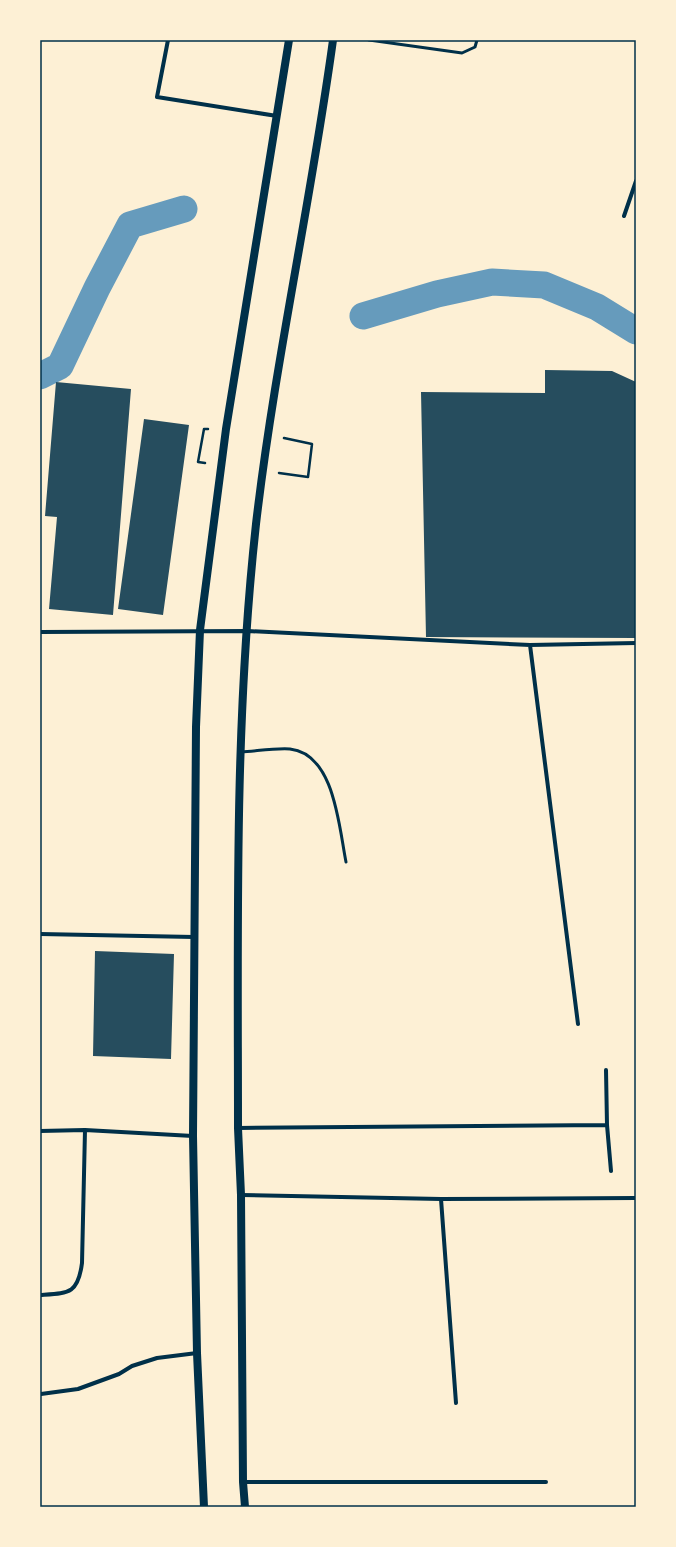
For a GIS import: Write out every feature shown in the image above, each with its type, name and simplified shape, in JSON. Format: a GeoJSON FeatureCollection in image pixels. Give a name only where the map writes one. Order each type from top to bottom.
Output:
{"type":"FeatureCollection","features":[{"type":"Feature","properties":{"kind":"main road"},"geometry":{"type":"LineString","coordinates":[[204,1507],[197,1353],[193,1136],[196,727],[200,630],[224,444],[289,40]]}},
{"type":"Feature","properties":{"kind":"main road"},"geometry":{"type":"LineString","coordinates":[[245,1507],[243,1482],[241,1195],[238,1128],[242,710],[256,527],[267,434],[320,133],[333,40]]}},
{"type":"Feature","properties":{"kind":"street"},"geometry":{"type":"LineString","coordinates":[[168,40],[158,97],[277,116]]}},
{"type":"Feature","properties":{"kind":"street"},"geometry":{"type":"LineString","coordinates":[[624,216],[636,181]]}},
{"type":"Feature","properties":{"kind":"street"},"geometry":{"type":"LineString","coordinates":[[40,632],[200,630],[530,645],[636,643]]}},
{"type":"Feature","properties":{"kind":"street"},"geometry":{"type":"LineString","coordinates":[[530,645],[578,1024]]}},
{"type":"Feature","properties":{"kind":"street"},"geometry":{"type":"LineString","coordinates":[[40,934],[194,937]]}},
{"type":"Feature","properties":{"kind":"street"},"geometry":{"type":"LineString","coordinates":[[606,1070],[607,1125],[611,1171]]}},
{"type":"Feature","properties":{"kind":"street"},"geometry":{"type":"LineString","coordinates":[[238,1128],[607,1125]]}},
{"type":"Feature","properties":{"kind":"street"},"geometry":{"type":"LineString","coordinates":[[40,1131],[84,1130],[193,1136]]}},
{"type":"Feature","properties":{"kind":"street"},"geometry":{"type":"LineString","coordinates":[[40,1295],[58,1294],[71,1291],[80,1280],[82,1263],[84,1130]]}},
{"type":"Feature","properties":{"kind":"street"},"geometry":{"type":"LineString","coordinates":[[241,1195],[441,1199],[636,1198]]}},
{"type":"Feature","properties":{"kind":"street"},"geometry":{"type":"LineString","coordinates":[[441,1199],[456,1403]]}},
{"type":"Feature","properties":{"kind":"street"},"geometry":{"type":"LineString","coordinates":[[41,1394],[78,1389],[119,1374],[132,1366],[157,1358],[197,1353]]}},
{"type":"Feature","properties":{"kind":"street"},"geometry":{"type":"LineString","coordinates":[[243,1482],[546,1482]]}},
{"type":"Feature","properties":{"kind":"lane"},"geometry":{"type":"LineString","coordinates":[[369,40],[462,53],[475,47],[476,40]]}},
{"type":"Feature","properties":{"kind":"lane"},"geometry":{"type":"LineString","coordinates":[[241,752],[291,749],[309,756],[313,760],[321,769],[332,789],[346,862]]}},
{"type":"Feature","properties":{"kind":"path"},"geometry":{"type":"LineString","coordinates":[[198,462],[204,429]]}},
{"type":"Feature","properties":{"kind":"path"},"geometry":{"type":"LineString","coordinates":[[267,434],[312,444],[308,477]]}},
{"type":"Feature","properties":{"kind":"building"},"geometry":{"type":"Polygon","coordinates":[[[545,370],[612,371],[636,382],[636,638],[426,637],[421,392],[545,393],[545,370]]]}},
{"type":"Feature","properties":{"kind":"building"},"geometry":{"type":"Polygon","coordinates":[[[56,382],[131,389],[113,615],[49,609],[57,517],[45,516],[56,382]]]}},
{"type":"Feature","properties":{"kind":"building"},"geometry":{"type":"Polygon","coordinates":[[[144,419],[189,425],[163,615],[118,609],[144,419]]]}},
{"type":"Feature","properties":{"kind":"building"},"geometry":{"type":"Polygon","coordinates":[[[95,951],[174,954],[171,1059],[93,1056],[95,951]]]}},
{"type":"Feature","properties":{"kind":"waterway"},"geometry":{"type":"LineString","coordinates":[[40,376],[60,366],[97,288],[130,225],[184,209]]}},
{"type":"Feature","properties":{"kind":"waterway"},"geometry":{"type":"LineString","coordinates":[[363,316],[437,294],[492,282],[544,285],[597,307],[636,331]]}}]}
